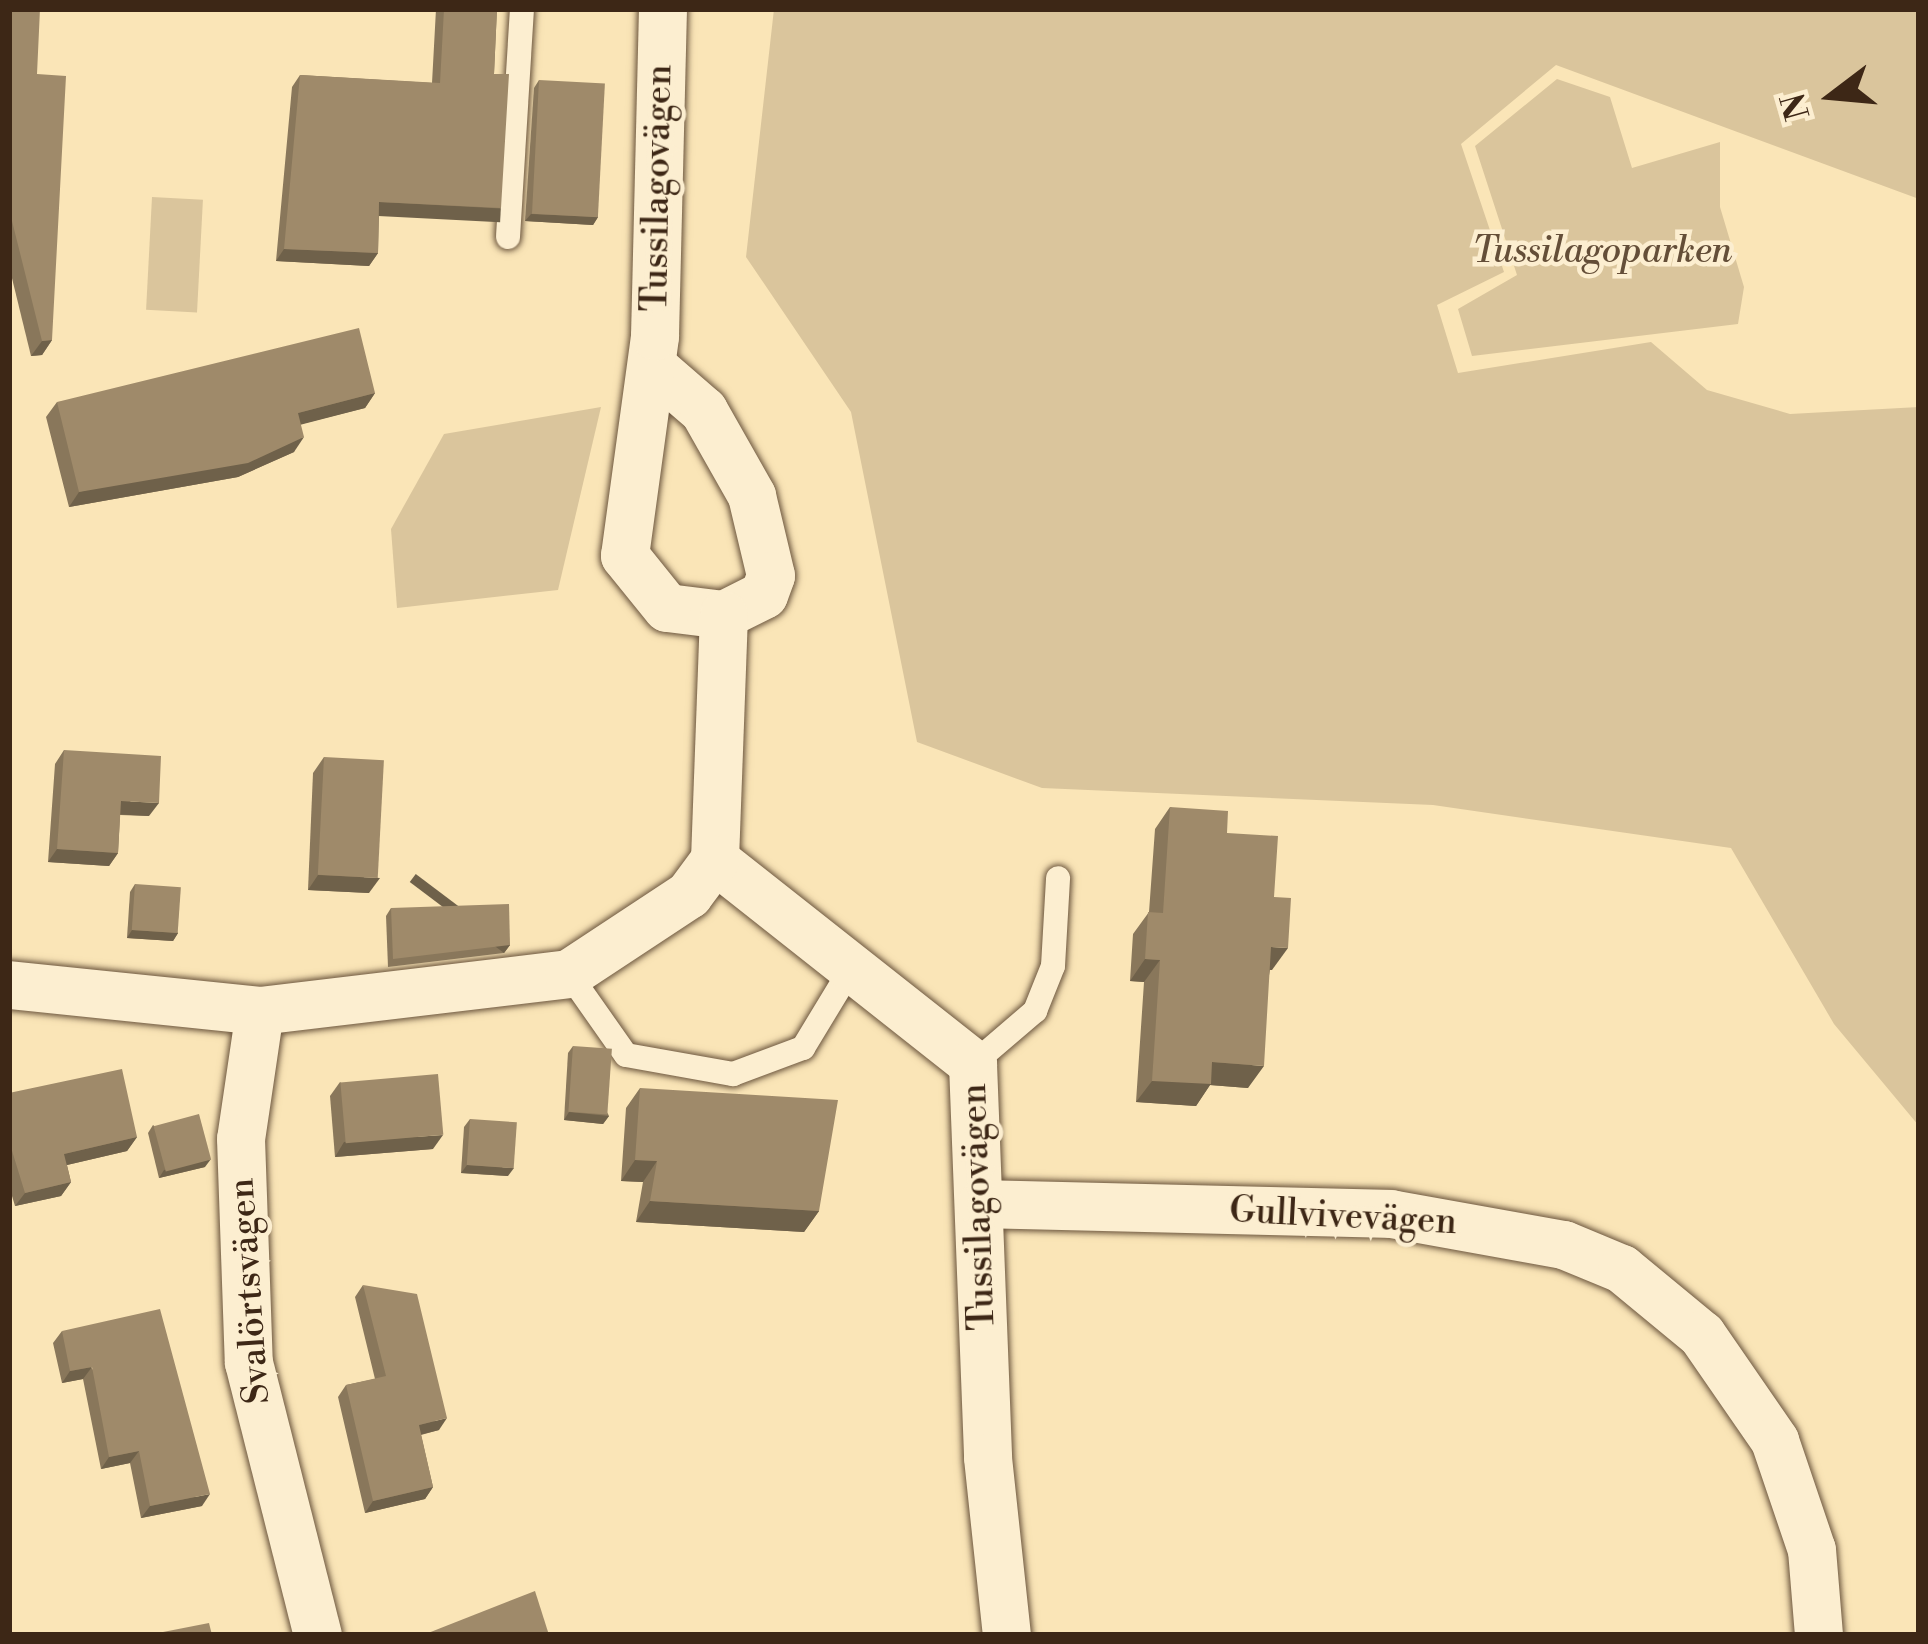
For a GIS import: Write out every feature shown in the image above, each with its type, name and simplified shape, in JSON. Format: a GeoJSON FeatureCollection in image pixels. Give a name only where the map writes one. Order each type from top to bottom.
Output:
{"type":"FeatureCollection","features":[{"type":"Feature","properties":{"kind":"street","name":"Tussilagovägen"},"geometry":{"type":"LineString","coordinates":[[663,9],[652,366],[625,556],[667,608],[724,615]]}},
{"type":"Feature","properties":{"kind":"street"},"geometry":{"type":"LineString","coordinates":[[9,985],[260,1012],[569,974],[689,895],[715,860],[724,615],[764,595],[771,576],[752,496],[704,411],[652,366]]}},
{"type":"Feature","properties":{"kind":"street","name":"Tussilagovägen"},"geometry":{"type":"LineString","coordinates":[[715,860],[856,962],[973,1064],[982,1204],[988,1458],[1007,1635]]}},
{"type":"Feature","properties":{"kind":"street","name":"Svalörtsvägen"},"geometry":{"type":"LineString","coordinates":[[260,1012],[242,1138],[249,1363],[318,1635]]}},
{"type":"Feature","properties":{"kind":"street","name":"Gullvivevägen"},"geometry":{"type":"LineString","coordinates":[[982,1204],[1391,1214],[1564,1245],[1622,1269],[1702,1335],[1774,1442],[1812,1550],[1819,1635]]}},
{"type":"Feature","properties":{"kind":"lane"},"geometry":{"type":"LineString","coordinates":[[508,238],[522,9]]}},
{"type":"Feature","properties":{"kind":"lane"},"geometry":{"type":"LineString","coordinates":[[973,1064],[1035,1011],[1053,966],[1058,878]]}},
{"type":"Feature","properties":{"kind":"lane"},"geometry":{"type":"LineString","coordinates":[[569,974],[626,1055],[733,1074],[802,1048],[856,962]]}},
{"type":"Feature","properties":{"kind":"green space"},"geometry":{"type":"Polygon","coordinates":[[[774,9],[1919,9],[1919,199],[1556,65],[1461,144],[1504,272],[1437,305],[1458,373],[1651,342],[1707,390],[1790,414],[1919,407],[1919,1126],[1834,1024],[1731,848],[1433,805],[1042,788],[917,742],[851,412],[746,257],[774,9]]]}},
{"type":"Feature","properties":{"kind":"green space","name":"Tussilagoparken"},"geometry":{"type":"Polygon","coordinates":[[[1557,79],[1610,97],[1632,168],[1720,142],[1720,207],[1744,287],[1738,324],[1472,356],[1458,309],[1517,275],[1475,146],[1557,79]]]}},
{"type":"Feature","properties":{"kind":"green space"},"geometry":{"type":"Polygon","coordinates":[[[152,197],[203,200],[197,313],[146,310],[152,197]]]}},
{"type":"Feature","properties":{"kind":"green space"},"geometry":{"type":"Polygon","coordinates":[[[601,407],[558,590],[397,608],[391,529],[444,434],[601,407]]]}},
{"type":"Feature","properties":{"kind":"building"},"geometry":{"type":"Polygon","coordinates":[[[9,9],[40,9],[37,74],[66,76],[52,340],[42,341],[9,209],[9,9]]]}},
{"type":"Feature","properties":{"kind":"building"},"geometry":{"type":"Polygon","coordinates":[[[444,9],[497,9],[494,74],[509,74],[501,208],[379,202],[378,253],[284,249],[300,75],[440,83],[444,9]]]}},
{"type":"Feature","properties":{"kind":"building"},"geometry":{"type":"Polygon","coordinates":[[[539,80],[605,83],[598,217],[532,214],[539,80]]]}},
{"type":"Feature","properties":{"kind":"building"},"geometry":{"type":"Polygon","coordinates":[[[359,328],[375,393],[298,413],[304,437],[248,463],[79,492],[57,402],[359,328]]]}},
{"type":"Feature","properties":{"kind":"building"},"geometry":{"type":"Polygon","coordinates":[[[64,750],[161,756],[159,803],[121,801],[118,853],[57,849],[64,750]]]}},
{"type":"Feature","properties":{"kind":"building"},"geometry":{"type":"Polygon","coordinates":[[[324,757],[384,760],[378,878],[318,875],[324,757]]]}},
{"type":"Feature","properties":{"kind":"building"},"geometry":{"type":"Polygon","coordinates":[[[1170,807],[1228,811],[1227,833],[1278,836],[1274,897],[1291,898],[1288,948],[1271,947],[1264,1066],[1212,1062],[1211,1084],[1152,1081],[1160,960],[1145,959],[1148,912],[1163,913],[1170,807]]]}},
{"type":"Feature","properties":{"kind":"building"},"geometry":{"type":"Polygon","coordinates":[[[135,884],[181,887],[178,933],[132,930],[135,884]]]}},
{"type":"Feature","properties":{"kind":"building"},"geometry":{"type":"Polygon","coordinates":[[[509,904],[510,945],[393,959],[391,908],[509,904]]]}},
{"type":"Feature","properties":{"kind":"building"},"geometry":{"type":"Polygon","coordinates":[[[573,1046],[612,1049],[607,1115],[568,1112],[573,1046]]]}},
{"type":"Feature","properties":{"kind":"building"},"geometry":{"type":"Polygon","coordinates":[[[122,1069],[137,1137],[64,1154],[71,1182],[25,1193],[9,1141],[9,1093],[122,1069]]]}},
{"type":"Feature","properties":{"kind":"building"},"geometry":{"type":"Polygon","coordinates":[[[438,1074],[443,1135],[346,1143],[340,1083],[438,1074]]]}},
{"type":"Feature","properties":{"kind":"building"},"geometry":{"type":"Polygon","coordinates":[[[640,1088],[838,1100],[819,1211],[650,1201],[657,1161],[635,1160],[640,1088]]]}},
{"type":"Feature","properties":{"kind":"building"},"geometry":{"type":"Polygon","coordinates":[[[199,1114],[211,1159],[166,1172],[154,1126],[199,1114]]]}},
{"type":"Feature","properties":{"kind":"building"},"geometry":{"type":"Polygon","coordinates":[[[470,1119],[517,1122],[514,1168],[467,1165],[470,1119]]]}},
{"type":"Feature","properties":{"kind":"building"},"geometry":{"type":"Polygon","coordinates":[[[363,1285],[417,1294],[447,1418],[419,1425],[433,1487],[373,1501],[346,1385],[386,1376],[363,1285]]]}},
{"type":"Feature","properties":{"kind":"building"},"geometry":{"type":"Polygon","coordinates":[[[160,1309],[210,1494],[150,1506],[139,1451],[109,1457],[92,1367],[70,1371],[62,1331],[160,1309]]]}},
{"type":"Feature","properties":{"kind":"building"},"geometry":{"type":"Polygon","coordinates":[[[535,1591],[549,1635],[423,1635],[535,1591]]]}},
{"type":"Feature","properties":{"kind":"building"},"geometry":{"type":"Polygon","coordinates":[[[209,1623],[212,1635],[163,1632],[209,1623]]]}}]}
